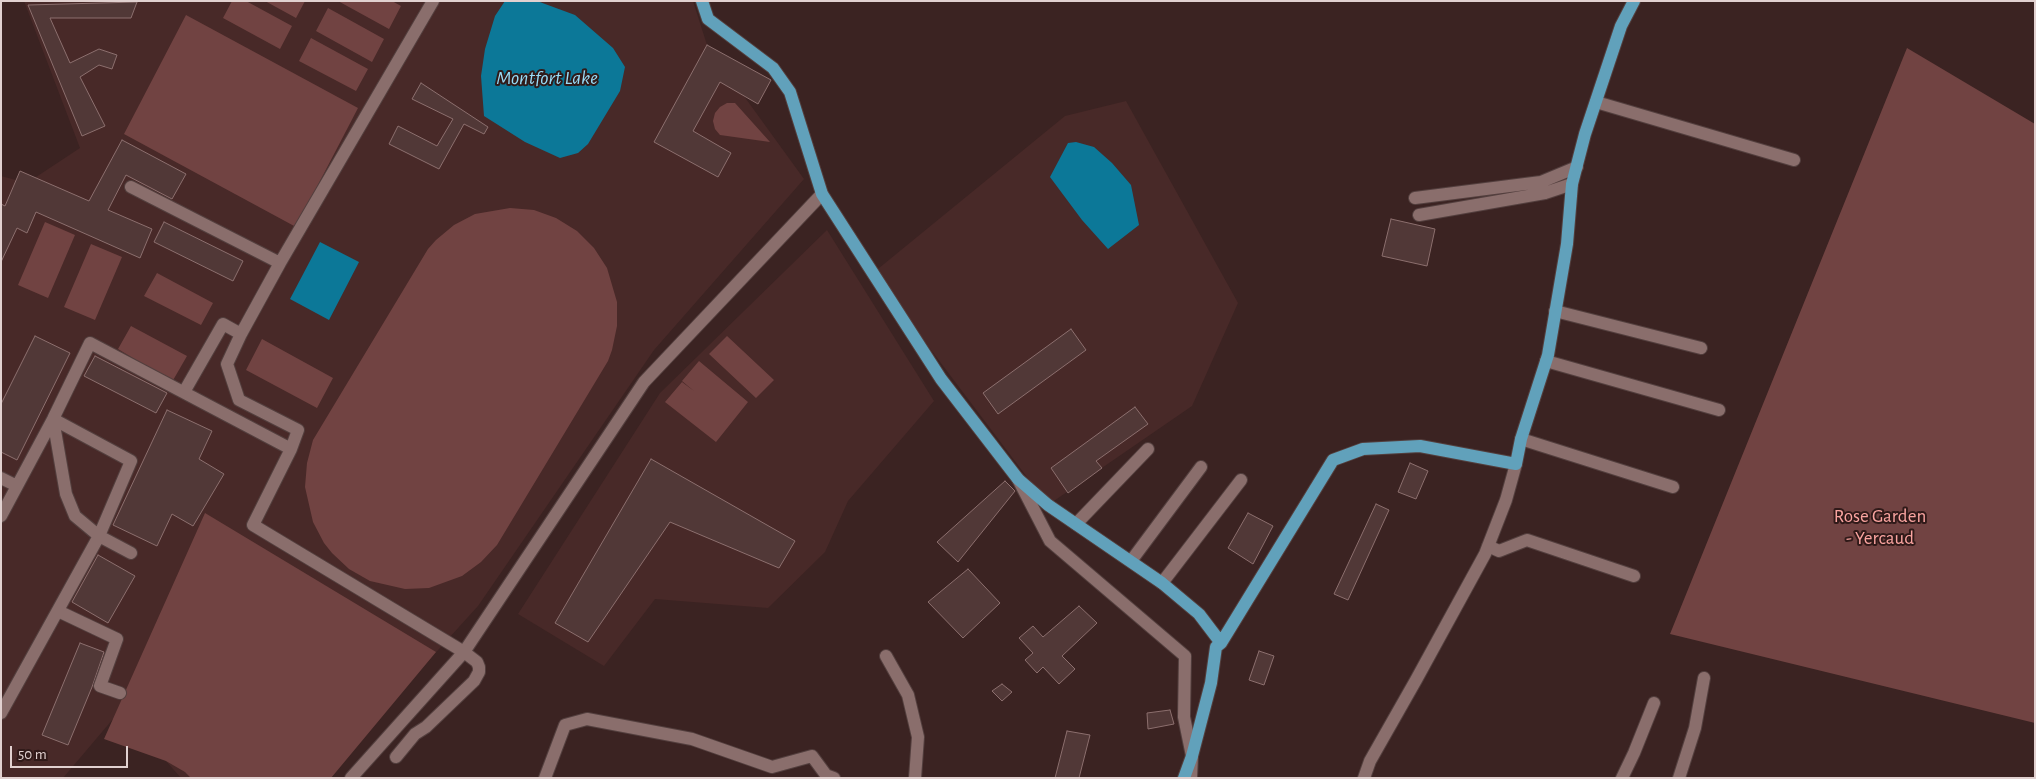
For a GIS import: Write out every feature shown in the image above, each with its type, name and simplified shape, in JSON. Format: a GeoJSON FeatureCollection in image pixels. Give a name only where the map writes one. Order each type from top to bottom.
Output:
{"type":"FeatureCollection","features":[{"type":"Feature","properties":{"kind":"main road"},"geometry":{"type":"LineString","coordinates":[[702,1],[708,19],[773,68],[790,92],[822,194],[941,379],[1018,479],[1048,505],[1162,583],[1199,614],[1221,643]]}},
{"type":"Feature","properties":{"kind":"main road"},"geometry":{"type":"LineString","coordinates":[[1184,778],[1192,756],[1211,683],[1216,648],[1221,643],[1333,460],[1363,449],[1420,446],[1516,464],[1521,439],[1546,361],[1568,244],[1572,184],[1621,26],[1634,1]]}},
{"type":"Feature","properties":{"kind":"street"},"geometry":{"type":"LineString","coordinates":[[396,757],[415,734],[426,727],[477,677],[479,672],[477,662],[464,652],[253,525],[291,449],[298,430],[239,400],[227,364],[241,334],[280,263],[433,1]]}},
{"type":"Feature","properties":{"kind":"street"},"geometry":{"type":"LineString","coordinates":[[1596,102],[1794,160]]}},
{"type":"Feature","properties":{"kind":"street"},"geometry":{"type":"LineString","coordinates":[[1416,198],[1541,182],[1577,167]]}},
{"type":"Feature","properties":{"kind":"street"},"geometry":{"type":"LineString","coordinates":[[1419,214],[1545,193],[1572,184]]}},
{"type":"Feature","properties":{"kind":"street"},"geometry":{"type":"LineString","coordinates":[[130,187],[280,263]]}},
{"type":"Feature","properties":{"kind":"street"},"geometry":{"type":"LineString","coordinates":[[351,778],[464,652],[644,382],[822,194]]}},
{"type":"Feature","properties":{"kind":"street"},"geometry":{"type":"LineString","coordinates":[[1555,311],[1701,348]]}},
{"type":"Feature","properties":{"kind":"street"},"geometry":{"type":"LineString","coordinates":[[184,392],[223,324],[241,334]]}},
{"type":"Feature","properties":{"kind":"street"},"geometry":{"type":"LineString","coordinates":[[1,516],[53,420],[90,343],[291,449]]}},
{"type":"Feature","properties":{"kind":"street"},"geometry":{"type":"LineString","coordinates":[[1546,361],[1718,410]]}},
{"type":"Feature","properties":{"kind":"street"},"geometry":{"type":"LineString","coordinates":[[1,713],[99,536],[131,461],[53,420]]}},
{"type":"Feature","properties":{"kind":"street"},"geometry":{"type":"LineString","coordinates":[[53,420],[66,494],[75,516],[99,536],[131,552]]}},
{"type":"Feature","properties":{"kind":"street"},"geometry":{"type":"LineString","coordinates":[[1521,439],[1673,487]]}},
{"type":"Feature","properties":{"kind":"street"},"geometry":{"type":"LineString","coordinates":[[1076,524],[1148,450]]}},
{"type":"Feature","properties":{"kind":"street"},"geometry":{"type":"LineString","coordinates":[[1364,778],[1370,761],[1488,546],[1506,500],[1516,464]]}},
{"type":"Feature","properties":{"kind":"street"},"geometry":{"type":"LineString","coordinates":[[1131,561],[1201,467]]}},
{"type":"Feature","properties":{"kind":"street"},"geometry":{"type":"LineString","coordinates":[[1,478],[17,486]]}},
{"type":"Feature","properties":{"kind":"street"},"geometry":{"type":"LineString","coordinates":[[1018,479],[1050,541],[1185,656],[1184,717],[1192,756],[1191,778]]}},
{"type":"Feature","properties":{"kind":"street"},"geometry":{"type":"LineString","coordinates":[[1162,583],[1241,480]]}},
{"type":"Feature","properties":{"kind":"street"},"geometry":{"type":"LineString","coordinates":[[1488,546],[1499,551],[1527,540],[1634,576]]}},
{"type":"Feature","properties":{"kind":"street"},"geometry":{"type":"LineString","coordinates":[[58,611],[117,639],[100,686],[120,693]]}},
{"type":"Feature","properties":{"kind":"street"},"geometry":{"type":"LineString","coordinates":[[886,656],[908,695],[918,737],[915,778]]}},
{"type":"Feature","properties":{"kind":"street"},"geometry":{"type":"LineString","coordinates":[[1679,778],[1695,728],[1704,678]]}},
{"type":"Feature","properties":{"kind":"street"},"geometry":{"type":"LineString","coordinates":[[1622,778],[1654,703]]}},
{"type":"Feature","properties":{"kind":"street"},"geometry":{"type":"LineString","coordinates":[[545,778],[565,725],[586,718],[692,739],[772,767],[812,756],[826,775],[834,778]]}},
{"type":"Feature","properties":{"kind":"shaded area"},"geometry":{"type":"Polygon","coordinates":[[[24,1],[693,1],[707,45],[804,179],[654,350],[478,606],[322,778],[181,778],[166,761],[113,719],[63,778],[1,778],[1,176],[27,183],[80,148],[24,1]]]}},
{"type":"Feature","properties":{"kind":"shaded area"},"geometry":{"type":"Polygon","coordinates":[[[1126,101],[1238,303],[1192,406],[1048,505],[873,273],[1065,116],[1126,101]]]}},
{"type":"Feature","properties":{"kind":"shaded area"},"geometry":{"type":"Polygon","coordinates":[[[827,230],[934,401],[848,501],[825,552],[768,608],[655,599],[604,666],[518,614],[660,393],[827,230]]]}},
{"type":"Feature","properties":{"kind":"green space"},"geometry":{"type":"Polygon","coordinates":[[[232,1],[246,1],[292,26],[280,49],[223,18],[232,1]]]}},
{"type":"Feature","properties":{"kind":"green space"},"geometry":{"type":"Polygon","coordinates":[[[265,1],[305,1],[296,18],[265,1]]]}},
{"type":"Feature","properties":{"kind":"green space"},"geometry":{"type":"Polygon","coordinates":[[[338,1],[392,1],[401,6],[389,29],[338,1]]]}},
{"type":"Feature","properties":{"kind":"green space"},"geometry":{"type":"Polygon","coordinates":[[[328,8],[384,39],[372,62],[316,31],[328,8]]]}},
{"type":"Feature","properties":{"kind":"green space"},"geometry":{"type":"Polygon","coordinates":[[[186,15],[358,108],[296,227],[124,134],[186,15]]]}},
{"type":"Feature","properties":{"kind":"green space"},"geometry":{"type":"Polygon","coordinates":[[[311,38],[368,69],[356,91],[299,61],[311,38]]]}},
{"type":"Feature","properties":{"kind":"green space","name":"Rose Garden - Yercaud"},"geometry":{"type":"Polygon","coordinates":[[[1907,48],[2035,124],[2035,723],[1670,634],[1907,48]]]}},
{"type":"Feature","properties":{"kind":"green space"},"geometry":{"type":"Polygon","coordinates":[[[727,103],[735,103],[770,142],[720,135],[715,129],[713,121],[715,113],[727,103]]]}},
{"type":"Feature","properties":{"kind":"green space"},"geometry":{"type":"Polygon","coordinates":[[[510,208],[534,210],[556,218],[577,231],[594,248],[607,268],[617,302],[617,326],[608,361],[497,545],[481,562],[462,576],[429,588],[405,589],[370,581],[349,569],[332,553],[324,543],[313,522],[305,487],[307,463],[313,440],[428,249],[454,225],[475,214],[510,208]]]}},
{"type":"Feature","properties":{"kind":"green space"},"geometry":{"type":"Polygon","coordinates":[[[45,222],[75,235],[48,298],[18,285],[45,222]]]}},
{"type":"Feature","properties":{"kind":"green space"},"geometry":{"type":"Polygon","coordinates":[[[91,244],[122,257],[95,320],[64,307],[91,244]]]}},
{"type":"Feature","properties":{"kind":"green space"},"geometry":{"type":"Polygon","coordinates":[[[157,273],[213,303],[201,325],[144,296],[157,273]]]}},
{"type":"Feature","properties":{"kind":"green space"},"geometry":{"type":"Polygon","coordinates":[[[131,326],[187,356],[172,382],[118,349],[131,326]]]}},
{"type":"Feature","properties":{"kind":"green space"},"geometry":{"type":"Polygon","coordinates":[[[727,336],[774,380],[756,398],[709,354],[727,336]]]}},
{"type":"Feature","properties":{"kind":"green space"},"geometry":{"type":"Polygon","coordinates":[[[262,339],[333,378],[317,408],[246,370],[262,339]]]}},
{"type":"Feature","properties":{"kind":"green space"},"geometry":{"type":"Polygon","coordinates":[[[699,361],[748,402],[716,442],[665,402],[682,382],[694,391],[682,381],[699,361]]]}},
{"type":"Feature","properties":{"kind":"green space"},"geometry":{"type":"Polygon","coordinates":[[[205,513],[436,652],[331,778],[191,778],[185,772],[166,761],[104,739],[205,513]]]}},
{"type":"Feature","properties":{"kind":"water","name":"Montfort Lake"},"geometry":{"type":"Polygon","coordinates":[[[505,1],[537,1],[575,15],[613,48],[625,67],[620,91],[588,144],[578,153],[560,158],[525,142],[484,116],[481,76],[485,49],[495,16],[505,1]]]}},
{"type":"Feature","properties":{"kind":"water"},"geometry":{"type":"Polygon","coordinates":[[[1076,142],[1094,147],[1112,163],[1131,185],[1139,225],[1108,249],[1082,220],[1050,177],[1068,143],[1076,142]]]}},
{"type":"Feature","properties":{"kind":"water"},"geometry":{"type":"Polygon","coordinates":[[[320,242],[359,262],[329,320],[290,299],[320,242]]]}},
{"type":"Feature","properties":{"kind":"building"},"geometry":{"type":"Polygon","coordinates":[[[137,2],[131,18],[50,18],[70,63],[99,49],[117,55],[112,69],[99,65],[80,77],[105,126],[82,136],[28,5],[137,2]]]}},
{"type":"Feature","properties":{"kind":"building"},"geometry":{"type":"Polygon","coordinates":[[[707,45],[771,80],[758,104],[720,82],[693,131],[731,153],[718,177],[654,142],[707,45]]]}},
{"type":"Feature","properties":{"kind":"building"},"geometry":{"type":"Polygon","coordinates":[[[421,83],[488,127],[484,134],[464,124],[439,169],[389,144],[398,126],[437,146],[453,119],[412,99],[421,83]]]}},
{"type":"Feature","properties":{"kind":"building"},"geometry":{"type":"Polygon","coordinates":[[[122,140],[186,174],[172,199],[126,175],[108,210],[152,229],[140,258],[36,212],[27,233],[17,228],[1,262],[1,204],[5,206],[20,171],[89,201],[122,140]]]}},
{"type":"Feature","properties":{"kind":"building"},"geometry":{"type":"Polygon","coordinates":[[[1391,219],[1435,229],[1427,266],[1382,256],[1391,219]]]}},
{"type":"Feature","properties":{"kind":"building"},"geometry":{"type":"Polygon","coordinates":[[[164,222],[243,261],[233,281],[154,242],[164,222]]]}},
{"type":"Feature","properties":{"kind":"building"},"geometry":{"type":"Polygon","coordinates":[[[1071,329],[1086,350],[998,414],[983,393],[1071,329]]]}},
{"type":"Feature","properties":{"kind":"building"},"geometry":{"type":"Polygon","coordinates":[[[35,336],[70,353],[17,460],[1,452],[1,404],[35,336]]]}},
{"type":"Feature","properties":{"kind":"building"},"geometry":{"type":"Polygon","coordinates":[[[95,356],[167,393],[156,413],[84,376],[95,356]]]}},
{"type":"Feature","properties":{"kind":"building"},"geometry":{"type":"Polygon","coordinates":[[[1135,407],[1148,424],[1096,461],[1102,468],[1068,493],[1051,468],[1135,407]]]}},
{"type":"Feature","properties":{"kind":"building"},"geometry":{"type":"Polygon","coordinates":[[[167,410],[212,431],[199,459],[224,474],[193,526],[172,514],[157,546],[113,525],[167,410]]]}},
{"type":"Feature","properties":{"kind":"building"},"geometry":{"type":"Polygon","coordinates":[[[651,459],[795,541],[779,568],[670,522],[588,642],[555,623],[651,459]]]}},
{"type":"Feature","properties":{"kind":"building"},"geometry":{"type":"Polygon","coordinates":[[[1410,463],[1428,471],[1416,499],[1398,492],[1410,463]]]}},
{"type":"Feature","properties":{"kind":"building"},"geometry":{"type":"Polygon","coordinates":[[[1005,481],[1015,491],[958,562],[937,542],[1005,481]]]}},
{"type":"Feature","properties":{"kind":"building"},"geometry":{"type":"Polygon","coordinates":[[[1376,504],[1389,510],[1348,600],[1334,594],[1376,504]]]}},
{"type":"Feature","properties":{"kind":"building"},"geometry":{"type":"Polygon","coordinates":[[[1248,513],[1273,526],[1253,564],[1228,548],[1248,513]]]}},
{"type":"Feature","properties":{"kind":"building"},"geometry":{"type":"Polygon","coordinates":[[[98,555],[135,576],[108,623],[72,602],[98,555]]]}},
{"type":"Feature","properties":{"kind":"building"},"geometry":{"type":"Polygon","coordinates":[[[968,569],[1000,603],[963,638],[928,602],[968,569]]]}},
{"type":"Feature","properties":{"kind":"building"},"geometry":{"type":"Polygon","coordinates":[[[1079,606],[1097,623],[1062,656],[1075,669],[1059,684],[1043,667],[1037,673],[1025,660],[1033,653],[1019,638],[1033,626],[1043,637],[1079,606]]]}},
{"type":"Feature","properties":{"kind":"building"},"geometry":{"type":"Polygon","coordinates":[[[80,643],[104,652],[68,745],[42,735],[80,643]]]}},
{"type":"Feature","properties":{"kind":"building"},"geometry":{"type":"Polygon","coordinates":[[[1259,651],[1274,656],[1264,685],[1249,680],[1259,651]]]}},
{"type":"Feature","properties":{"kind":"building"},"geometry":{"type":"Polygon","coordinates":[[[1002,684],[1012,692],[1002,701],[992,691],[1002,684]]]}},
{"type":"Feature","properties":{"kind":"building"},"geometry":{"type":"Polygon","coordinates":[[[1170,710],[1174,724],[1148,729],[1147,713],[1170,710]]]}},
{"type":"Feature","properties":{"kind":"building"},"geometry":{"type":"Polygon","coordinates":[[[1067,731],[1090,735],[1079,778],[1055,778],[1067,731]]]}}]}
